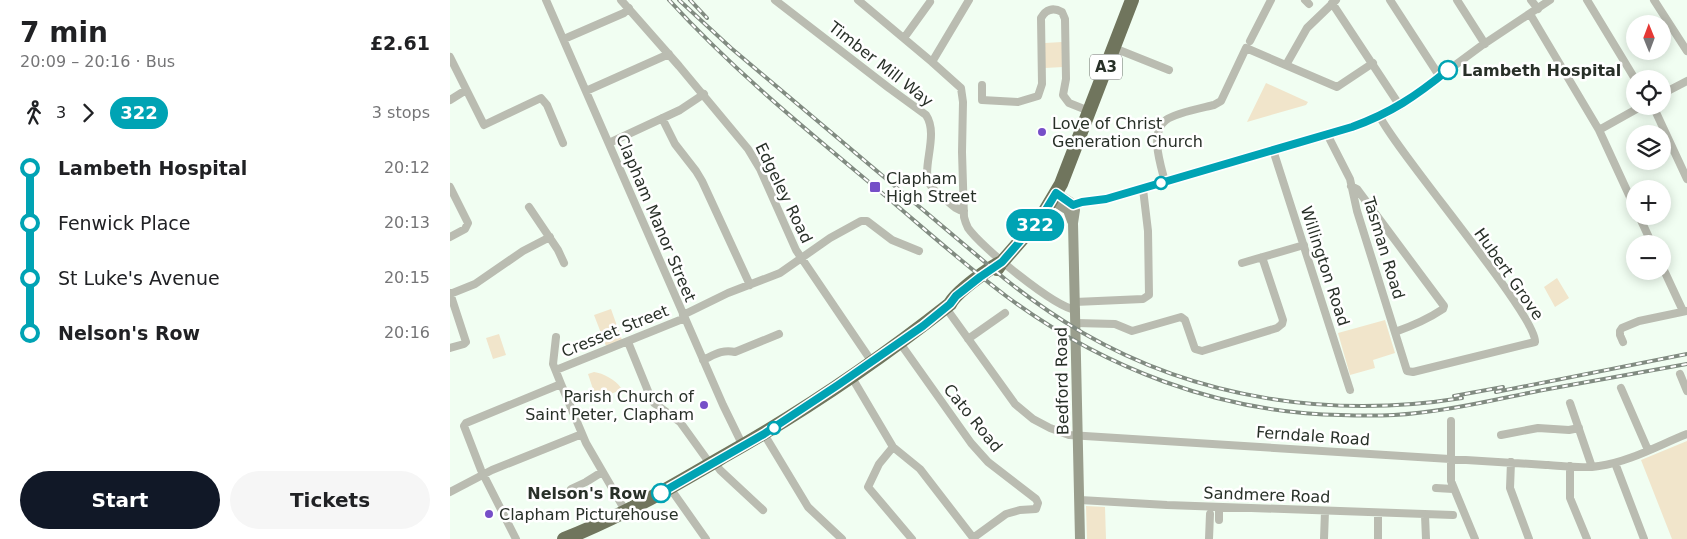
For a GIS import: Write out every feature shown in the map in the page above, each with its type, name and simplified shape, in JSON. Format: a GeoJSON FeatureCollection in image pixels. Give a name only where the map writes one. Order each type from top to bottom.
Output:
{"type":"FeatureCollection","features":[{"type":"Feature","properties":{"kind":"highway","name":"A3"},"geometry":{"type":"LineString","coordinates":[[564,539],[626,512],[764,434],[851,376],[868,356],[900,343],[948,306],[967,287],[1002,262],[1042,216],[1054,197],[1064,176],[1132,0]]}},
{"type":"Feature","properties":{"kind":"main road"},"geometry":{"type":"LineString","coordinates":[[1054,197],[1073,205]]}},
{"type":"Feature","properties":{"kind":"main road"},"geometry":{"type":"LineString","coordinates":[[1054,197],[1068,210],[1073,222]]}},
{"type":"Feature","properties":{"kind":"main road","name":"Bedford Road"},"geometry":{"type":"LineString","coordinates":[[1073,205],[1075,216],[1073,222],[1078,435],[1088,501],[1080,539]]}},
{"type":"Feature","properties":{"kind":"street","name":"Clapham Manor Street"},"geometry":{"type":"LineString","coordinates":[[546,0],[723,406],[743,446]]}},
{"type":"Feature","properties":{"kind":"street","name":"Edgeley Road"},"geometry":{"type":"LineString","coordinates":[[621,0],[704,94],[752,154],[788,235],[801,258],[868,356]]}},
{"type":"Feature","properties":{"kind":"street","name":"Timber Mill Way"},"geometry":{"type":"LineString","coordinates":[[775,0],[888,88],[926,115],[931,130],[927,171],[929,183],[934,190],[958,210],[964,210]]}},
{"type":"Feature","properties":{"kind":"street"},"geometry":{"type":"LineString","coordinates":[[858,0],[959,85],[963,94],[962,152],[964,210],[967,226],[995,257],[1040,290],[1069,308],[1143,299],[1148,295],[1148,231],[1143,189]]}},
{"type":"Feature","properties":{"kind":"street"},"geometry":{"type":"LineString","coordinates":[[932,62],[969,0]]}},
{"type":"Feature","properties":{"kind":"street"},"geometry":{"type":"LineString","coordinates":[[1165,182],[1157,146],[1157,137],[1162,124],[1171,118],[1221,101],[1271,0]]}},
{"type":"Feature","properties":{"kind":"street"},"geometry":{"type":"LineString","coordinates":[[1390,0],[1440,77]]}},
{"type":"Feature","properties":{"kind":"street"},"geometry":{"type":"LineString","coordinates":[[1457,0],[1485,44]]}},
{"type":"Feature","properties":{"kind":"street"},"geometry":{"type":"LineString","coordinates":[[1531,0],[1538,9]]}},
{"type":"Feature","properties":{"kind":"street"},"geometry":{"type":"LineString","coordinates":[[1073,205],[1106,199],[1143,189],[1380,117],[1400,106],[1485,44],[1550,0]]}},
{"type":"Feature","properties":{"kind":"street"},"geometry":{"type":"LineString","coordinates":[[1587,0],[1630,70]]}},
{"type":"Feature","properties":{"kind":"street"},"geometry":{"type":"LineString","coordinates":[[1654,0],[1687,51]]}},
{"type":"Feature","properties":{"kind":"street"},"geometry":{"type":"LineString","coordinates":[[904,38],[930,2]]}},
{"type":"Feature","properties":{"kind":"street"},"geometry":{"type":"LineString","coordinates":[[1286,65],[1307,28],[1334,2],[1400,106]]}},
{"type":"Feature","properties":{"kind":"street"},"geometry":{"type":"LineString","coordinates":[[564,40],[621,14],[629,8]]}},
{"type":"Feature","properties":{"kind":"street"},"geometry":{"type":"LineString","coordinates":[[982,85],[982,100],[1018,102],[1038,96],[1042,84],[1042,18],[1049,9],[1057,9],[1062,12],[1065,19],[1066,79],[1064,94],[1069,104],[1089,111]]}},
{"type":"Feature","properties":{"kind":"street"},"geometry":{"type":"LineString","coordinates":[[1530,14],[1599,130],[1626,188]]}},
{"type":"Feature","properties":{"kind":"street"},"geometry":{"type":"LineString","coordinates":[[1248,44],[1286,65],[1337,87],[1373,63]]}},
{"type":"Feature","properties":{"kind":"street"},"geometry":{"type":"LineString","coordinates":[[1114,48],[1169,70]]}},
{"type":"Feature","properties":{"kind":"street"},"geometry":{"type":"LineString","coordinates":[[586,91],[669,54]]}},
{"type":"Feature","properties":{"kind":"street"},"geometry":{"type":"LineString","coordinates":[[450,57],[484,125],[541,98],[547,105],[563,143]]}},
{"type":"Feature","properties":{"kind":"street"},"geometry":{"type":"LineString","coordinates":[[1671,89],[1687,80]]}},
{"type":"Feature","properties":{"kind":"street"},"geometry":{"type":"LineString","coordinates":[[450,100],[466,90]]}},
{"type":"Feature","properties":{"kind":"street"},"geometry":{"type":"LineString","coordinates":[[609,143],[690,104],[704,94]]}},
{"type":"Feature","properties":{"kind":"street"},"geometry":{"type":"LineString","coordinates":[[1599,130],[1626,115]]}},
{"type":"Feature","properties":{"kind":"street"},"geometry":{"type":"LineString","coordinates":[[1657,115],[1687,179]]}},
{"type":"Feature","properties":{"kind":"street","name":"Hubert Grove"},"geometry":{"type":"LineString","coordinates":[[1380,117],[1434,194],[1519,308],[1536,339],[1534,342],[1408,372]]}},
{"type":"Feature","properties":{"kind":"street"},"geometry":{"type":"LineString","coordinates":[[662,118],[675,144],[699,176],[750,285]]}},
{"type":"Feature","properties":{"kind":"street","name":"Tasman Road"},"geometry":{"type":"LineString","coordinates":[[1327,134],[1346,169],[1357,211],[1408,372]]}},
{"type":"Feature","properties":{"kind":"street","name":"Willington Road"},"geometry":{"type":"LineString","coordinates":[[1273,150],[1350,390]]}},
{"type":"Feature","properties":{"kind":"street"},"geometry":{"type":"LineString","coordinates":[[1351,186],[1357,189],[1444,306],[1443,309],[1419,322],[1395,332]]}},
{"type":"Feature","properties":{"kind":"street"},"geometry":{"type":"LineString","coordinates":[[450,187],[468,221],[467,228],[450,237]]}},
{"type":"Feature","properties":{"kind":"street"},"geometry":{"type":"LineString","coordinates":[[529,207],[550,237],[564,263]]}},
{"type":"Feature","properties":{"kind":"street"},"geometry":{"type":"LineString","coordinates":[[1357,211],[1370,207]]}},
{"type":"Feature","properties":{"kind":"street","name":"Cresset Street"},"geometry":{"type":"LineString","coordinates":[[556,370],[628,342],[684,317],[728,293],[780,273],[838,233],[864,220],[892,240],[919,251]]}},
{"type":"Feature","properties":{"kind":"street"},"geometry":{"type":"LineString","coordinates":[[450,348],[466,342],[450,294],[475,284],[522,251],[550,237]]}},
{"type":"Feature","properties":{"kind":"street"},"geometry":{"type":"LineString","coordinates":[[1242,263],[1304,246]]}},
{"type":"Feature","properties":{"kind":"street"},"geometry":{"type":"LineString","coordinates":[[1076,324],[1119,324],[1132,331],[1181,317],[1185,320],[1195,349],[1200,351],[1277,328],[1282,324],[1282,320],[1262,258]]}},
{"type":"Feature","properties":{"kind":"street"},"geometry":{"type":"LineString","coordinates":[[1623,342],[1619,333],[1622,328],[1638,321],[1685,311],[1669,280]]}},
{"type":"Feature","properties":{"kind":"street","name":"Ferndale Road"},"geometry":{"type":"LineString","coordinates":[[948,306],[968,339],[1015,404],[1050,428],[1069,435],[1592,467],[1615,463],[1687,434]]}},
{"type":"Feature","properties":{"kind":"street"},"geometry":{"type":"LineString","coordinates":[[968,339],[1005,313]]}},
{"type":"Feature","properties":{"kind":"street"},"geometry":{"type":"LineString","coordinates":[[703,360],[721,352],[735,352],[779,334]]}},
{"type":"Feature","properties":{"kind":"street"},"geometry":{"type":"LineString","coordinates":[[556,337],[553,359],[561,384],[582,434],[626,512]]}},
{"type":"Feature","properties":{"kind":"street"},"geometry":{"type":"LineString","coordinates":[[628,342],[654,403],[680,422],[713,464],[764,510]]}},
{"type":"Feature","properties":{"kind":"street","name":"Cato Road"},"geometry":{"type":"LineString","coordinates":[[900,343],[971,443],[988,462],[1036,499],[1038,503],[1036,509],[1020,510],[1006,514],[973,539]]}},
{"type":"Feature","properties":{"kind":"street"},"geometry":{"type":"LineString","coordinates":[[1680,374],[1687,392]]}},
{"type":"Feature","properties":{"kind":"street"},"geometry":{"type":"LineString","coordinates":[[851,376],[893,447],[920,469],[973,539]]}},
{"type":"Feature","properties":{"kind":"street"},"geometry":{"type":"LineString","coordinates":[[516,539],[484,474],[464,429],[464,424],[561,384]]}},
{"type":"Feature","properties":{"kind":"street"},"geometry":{"type":"LineString","coordinates":[[1622,388],[1648,450]]}},
{"type":"Feature","properties":{"kind":"street"},"geometry":{"type":"LineString","coordinates":[[1570,403],[1592,467]]}},
{"type":"Feature","properties":{"kind":"street"},"geometry":{"type":"LineString","coordinates":[[1451,421],[1451,482],[1475,539]]}},
{"type":"Feature","properties":{"kind":"street"},"geometry":{"type":"LineString","coordinates":[[1501,434],[1538,428],[1570,430],[1579,428]]}},
{"type":"Feature","properties":{"kind":"street"},"geometry":{"type":"LineString","coordinates":[[450,492],[484,474],[582,434]]}},
{"type":"Feature","properties":{"kind":"street"},"geometry":{"type":"LineString","coordinates":[[764,434],[808,507],[842,539]]}},
{"type":"Feature","properties":{"kind":"street"},"geometry":{"type":"LineString","coordinates":[[893,447],[879,464],[868,487],[912,539]]}},
{"type":"Feature","properties":{"kind":"street"},"geometry":{"type":"LineString","coordinates":[[1511,462],[1510,488],[1528,539]]}},
{"type":"Feature","properties":{"kind":"street"},"geometry":{"type":"LineString","coordinates":[[1615,463],[1644,539]]}},
{"type":"Feature","properties":{"kind":"street"},"geometry":{"type":"LineString","coordinates":[[1570,466],[1570,498],[1586,539]]}},
{"type":"Feature","properties":{"kind":"street"},"geometry":{"type":"LineString","coordinates":[[570,489],[602,472]]}},
{"type":"Feature","properties":{"kind":"street"},"geometry":{"type":"LineString","coordinates":[[670,488],[706,539]]}},
{"type":"Feature","properties":{"kind":"street"},"geometry":{"type":"LineString","coordinates":[[1436,488],[1453,489]]}},
{"type":"Feature","properties":{"kind":"street","name":"Sandmere Road"},"geometry":{"type":"LineString","coordinates":[[1088,501],[1453,515]]}},
{"type":"Feature","properties":{"kind":"street"},"geometry":{"type":"LineString","coordinates":[[1210,527],[1219,524],[1219,507]]}},
{"type":"Feature","properties":{"kind":"street"},"geometry":{"type":"LineString","coordinates":[[1324,539],[1325,511]]}},
{"type":"Feature","properties":{"kind":"street"},"geometry":{"type":"LineString","coordinates":[[1378,513],[1378,539]]}},
{"type":"Feature","properties":{"kind":"street"},"geometry":{"type":"LineString","coordinates":[[1209,539],[1210,514]]}},
{"type":"Feature","properties":{"kind":"street"},"geometry":{"type":"LineString","coordinates":[[1425,514],[1426,539]]}},
{"type":"Feature","properties":{"kind":"shaded area"},"geometry":{"type":"Polygon","coordinates":[[[1062,42],[1063,67],[1045,68],[1045,43],[1062,42]]]}},
{"type":"Feature","properties":{"kind":"shaded area"},"geometry":{"type":"Polygon","coordinates":[[[1266,83],[1308,102],[1306,105],[1247,122],[1266,83]]]}},
{"type":"Feature","properties":{"kind":"shaded area"},"geometry":{"type":"Polygon","coordinates":[[[1557,278],[1569,298],[1555,307],[1544,287],[1557,278]]]}},
{"type":"Feature","properties":{"kind":"shaded area"},"geometry":{"type":"Polygon","coordinates":[[[611,309],[622,340],[606,346],[594,315],[611,309]]]}},
{"type":"Feature","properties":{"kind":"shaded area"},"geometry":{"type":"Polygon","coordinates":[[[1385,320],[1395,353],[1373,360],[1375,368],[1350,375],[1338,333],[1385,320]]]}},
{"type":"Feature","properties":{"kind":"shaded area"},"geometry":{"type":"Polygon","coordinates":[[[499,334],[506,355],[493,359],[486,338],[499,334]]]}},
{"type":"Feature","properties":{"kind":"shaded area"},"geometry":{"type":"Polygon","coordinates":[[[594,372],[609,377],[621,388],[599,399],[596,398],[588,374],[594,372]]]}},
{"type":"Feature","properties":{"kind":"shaded area"},"geometry":{"type":"Polygon","coordinates":[[[1687,441],[1687,539],[1672,539],[1641,460],[1687,441]]]}},
{"type":"Feature","properties":{"kind":"shaded area"},"geometry":{"type":"Polygon","coordinates":[[[1086,506],[1105,507],[1106,539],[1087,539],[1086,506]]]}},
{"type":"Feature","properties":{"kind":"railway"},"geometry":{"type":"LineString","coordinates":[[669,0],[693,26],[769,97],[956,256],[1006,296],[1043,322],[1082,345],[1164,382],[1251,406],[1296,412],[1389,415],[1449,409],[1687,364]]}},
{"type":"Feature","properties":{"kind":"railway"},"geometry":{"type":"LineString","coordinates":[[679,0],[731,48],[1005,279],[1063,321],[1127,356],[1172,374],[1219,388],[1266,398],[1315,404],[1364,406],[1413,404],[1462,398]]}},
{"type":"Feature","properties":{"kind":"railway"},"geometry":{"type":"LineString","coordinates":[[690,0],[707,18]]}},
{"type":"Feature","properties":{"kind":"railway"},"geometry":{"type":"LineString","coordinates":[[1496,392],[1687,354]]}},
{"type":"Feature","properties":{"kind":"railway"},"geometry":{"type":"LineString","coordinates":[[1454,396],[1503,387]]}},
{"type":"Feature","properties":{"kind":"bus line","name":"322"},"geometry":{"type":"LineString","coordinates":[[661,493],[764,434],[923,326],[950,304],[956,296],[996,264],[1002,262],[1048,209],[1056,193],[1073,205],[1106,199],[1352,127],[1380,117],[1400,106],[1448,70]]}},
{"type":"Feature","properties":{"kind":"place","name":"Lambeth Hospital"},"geometry":{"type":"Point","coordinates":[1448,70]}},
{"type":"Feature","properties":{"kind":"place","name":"Love of Christ Generation Church"},"geometry":{"type":"Point","coordinates":[1042,132]}},
{"type":"Feature","properties":{"kind":"place","name":"Clapham High Street"},"geometry":{"type":"Point","coordinates":[875,187]}},
{"type":"Feature","properties":{"kind":"place","name":"Parish Church of Saint Peter, Clapham"},"geometry":{"type":"Point","coordinates":[704,405]}},
{"type":"Feature","properties":{"kind":"place","name":"Nelson's Row"},"geometry":{"type":"Point","coordinates":[661,493]}},
{"type":"Feature","properties":{"kind":"place","name":"Clapham Picturehouse"},"geometry":{"type":"Point","coordinates":[489,514]}}]}
